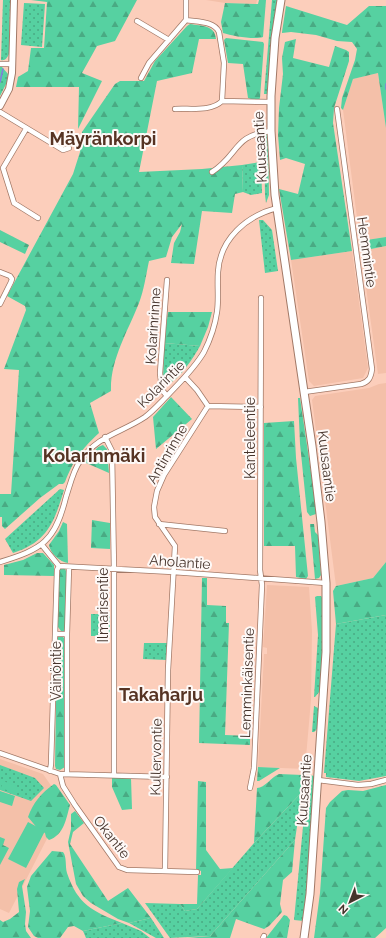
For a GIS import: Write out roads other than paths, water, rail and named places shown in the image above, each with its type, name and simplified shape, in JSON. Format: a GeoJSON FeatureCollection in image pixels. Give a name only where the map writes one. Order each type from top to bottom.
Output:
{"type":"FeatureCollection","features":[{"type":"Feature","properties":{"kind":"main road","name":"Kuusaantie"},"geometry":{"type":"LineString","coordinates":[[281,0],[276,38],[271,102],[271,131],[277,208],[304,392],[321,522],[326,583],[326,652],[310,894],[304,938]]}},
{"type":"Feature","properties":{"kind":"street"},"geometry":{"type":"LineString","coordinates":[[0,106],[10,85],[14,0]]}},
{"type":"Feature","properties":{"kind":"street"},"geometry":{"type":"LineString","coordinates":[[141,78],[150,63],[186,20],[186,0]]}},
{"type":"Feature","properties":{"kind":"street"},"geometry":{"type":"LineString","coordinates":[[175,109],[212,107],[218,105],[222,100],[224,63],[219,32],[212,24],[186,20]]}},
{"type":"Feature","properties":{"kind":"street"},"geometry":{"type":"LineString","coordinates":[[137,21],[169,40]]}},
{"type":"Feature","properties":{"kind":"street"},"geometry":{"type":"LineString","coordinates":[[0,64],[12,64]]}},
{"type":"Feature","properties":{"kind":"street"},"geometry":{"type":"LineString","coordinates":[[222,100],[271,102]]}},
{"type":"Feature","properties":{"kind":"street","name":"Hemmintie"},"geometry":{"type":"LineString","coordinates":[[304,392],[361,384],[368,380],[372,374],[337,109]]}},
{"type":"Feature","properties":{"kind":"street"},"geometry":{"type":"LineString","coordinates":[[0,112],[63,150],[69,148]]}},
{"type":"Feature","properties":{"kind":"street"},"geometry":{"type":"LineString","coordinates":[[26,129],[3,168],[14,204],[38,218]]}},
{"type":"Feature","properties":{"kind":"street"},"geometry":{"type":"LineString","coordinates":[[212,172],[225,162],[233,150],[242,141],[253,135],[271,131]]}},
{"type":"Feature","properties":{"kind":"street","name":"Kolarintie"},"geometry":{"type":"LineString","coordinates":[[0,562],[20,556],[42,545],[57,526],[76,468],[88,451],[105,437],[144,418],[196,365],[213,331],[217,312],[218,267],[226,244],[236,230],[245,222],[260,214],[277,208]]}},
{"type":"Feature","properties":{"kind":"street"},"geometry":{"type":"LineString","coordinates":[[0,272],[10,276],[12,279],[0,304]]}},
{"type":"Feature","properties":{"kind":"street","name":"Kolarinrinne"},"geometry":{"type":"LineString","coordinates":[[167,280],[160,373],[162,390],[167,396]]}},
{"type":"Feature","properties":{"kind":"street","name":"Kanteleentie"},"geometry":{"type":"LineString","coordinates":[[261,298],[261,579]]}},
{"type":"Feature","properties":{"kind":"street"},"geometry":{"type":"LineString","coordinates":[[185,377],[197,390],[208,406],[261,407]]}},
{"type":"Feature","properties":{"kind":"street","name":"Antinrinne"},"geometry":{"type":"LineString","coordinates":[[173,572],[174,546],[159,524],[154,507],[160,484],[180,449],[202,418],[208,406]]}},
{"type":"Feature","properties":{"kind":"street","name":"Ilmarisentie"},"geometry":{"type":"LineString","coordinates":[[105,437],[112,451],[114,570],[114,775]]}},
{"type":"Feature","properties":{"kind":"street"},"geometry":{"type":"LineString","coordinates":[[159,524],[225,531]]}},
{"type":"Feature","properties":{"kind":"street"},"geometry":{"type":"LineString","coordinates":[[42,545],[59,566]]}},
{"type":"Feature","properties":{"kind":"street","name":"Aholantie"},"geometry":{"type":"LineString","coordinates":[[59,566],[173,572],[326,583]]}},
{"type":"Feature","properties":{"kind":"street","name":"Väinöntie"},"geometry":{"type":"LineString","coordinates":[[50,771],[57,570],[59,566]]}},
{"type":"Feature","properties":{"kind":"street","name":"Väinöntie"},"geometry":{"type":"LineString","coordinates":[[68,774],[67,634],[69,567]]}},
{"type":"Feature","properties":{"kind":"street","name":"Kullervontie"},"geometry":{"type":"LineString","coordinates":[[165,871],[168,670],[173,572]]}},
{"type":"Feature","properties":{"kind":"street","name":"Lemminkäisentie"},"geometry":{"type":"LineString","coordinates":[[250,788],[254,768],[261,579]]}},
{"type":"Feature","properties":{"kind":"street"},"geometry":{"type":"LineString","coordinates":[[55,634],[67,634]]}},
{"type":"Feature","properties":{"kind":"street"},"geometry":{"type":"LineString","coordinates":[[0,753],[60,774],[167,777]]}},
{"type":"Feature","properties":{"kind":"street","name":"Okantie"},"geometry":{"type":"LineString","coordinates":[[60,774],[62,786],[119,867],[127,870],[197,872]]}},
{"type":"Feature","properties":{"kind":"street"},"geometry":{"type":"LineString","coordinates":[[318,780],[358,785],[371,784],[386,780]]}},
{"type":"Feature","properties":{"kind":"waterway"},"geometry":{"type":"LineString","coordinates":[[0,82],[3,69]]}},
{"type":"Feature","properties":{"kind":"waterway"},"geometry":{"type":"LineString","coordinates":[[386,84],[386,89]]}},
{"type":"Feature","properties":{"kind":"district","name":"Mäyränkorpi"},"geometry":{"type":"Point","coordinates":[103,139]}},
{"type":"Feature","properties":{"kind":"district","name":"Kolarinmäki"},"geometry":{"type":"Point","coordinates":[94,456]}},
{"type":"Feature","properties":{"kind":"district","name":"Takaharju"},"geometry":{"type":"Point","coordinates":[161,695]}}]}
